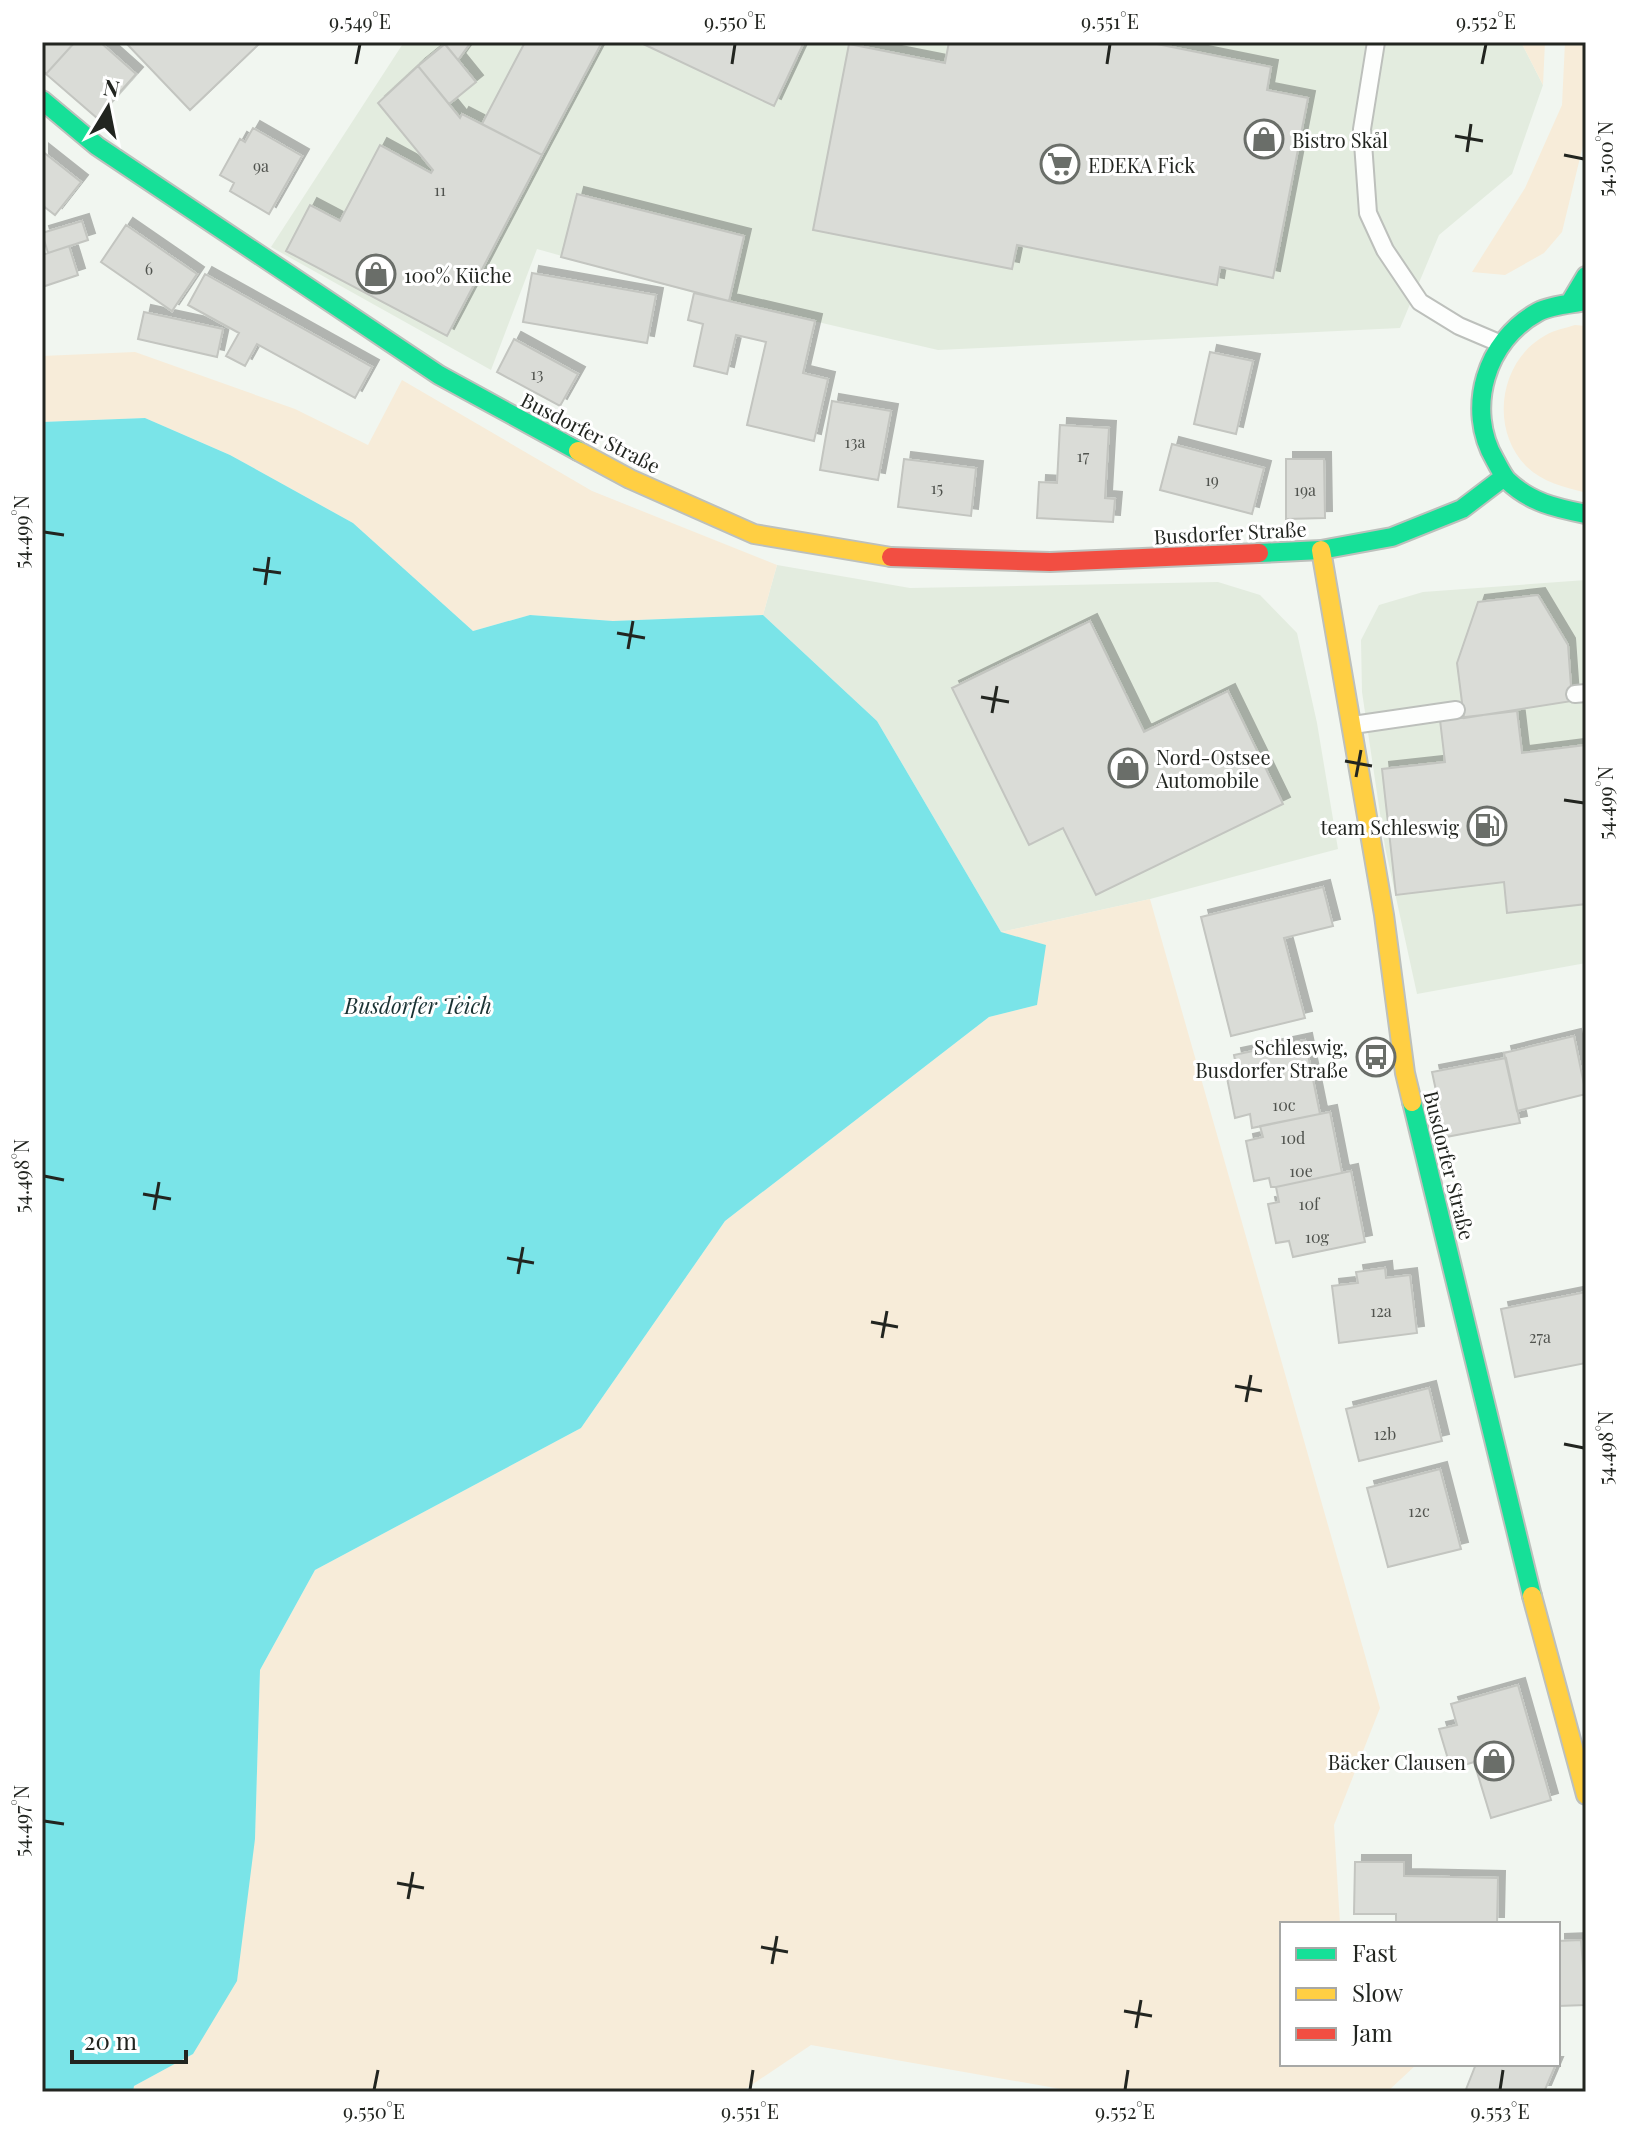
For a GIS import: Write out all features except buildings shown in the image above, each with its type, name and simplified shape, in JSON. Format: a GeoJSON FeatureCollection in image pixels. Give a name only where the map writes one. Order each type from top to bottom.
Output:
{"type":"FeatureCollection","features":[{"type":"Feature","properties":{"kind":"main road","name":"Busdorfer Straße"},"geometry":{"type":"LineString","coordinates":[[42,100],[97,146],[439,375],[630,479],[754,534],[883,557],[1004,561],[1050,562],[1321,550],[1384,915],[1405,1073],[1529,1584],[1586,1795]]}},
{"type":"Feature","properties":{"kind":"main road"},"geometry":{"type":"LineString","coordinates":[[1586,276],[1579,301],[1544,309],[1520,323],[1500,344],[1484,376],[1479,411],[1486,446],[1504,477],[1533,501],[1567,513],[1586,514]]}},
{"type":"Feature","properties":{"kind":"main road"},"geometry":{"type":"LineString","coordinates":[[1321,550],[1392,537],[1462,509],[1504,477]]}},
{"type":"Feature","properties":{"kind":"lane"},"geometry":{"type":"LineString","coordinates":[[1376,42],[1362,129],[1368,213],[1385,250],[1420,302],[1459,326],[1500,344]]}},
{"type":"Feature","properties":{"kind":"lane"},"geometry":{"type":"LineString","coordinates":[[1351,725],[1456,710]]}},
{"type":"Feature","properties":{"kind":"shaded area"},"geometry":{"type":"Polygon","coordinates":[[[404,42],[1521,42],[1543,85],[1512,174],[1439,235],[1400,328],[938,350],[694,293],[537,249],[491,370],[271,247],[404,42]]]}},
{"type":"Feature","properties":{"kind":"shaded area"},"geometry":{"type":"Polygon","coordinates":[[[1521,42],[1545,42],[1543,85],[1521,42]]]}},
{"type":"Feature","properties":{"kind":"shaded area"},"geometry":{"type":"Polygon","coordinates":[[[1565,42],[1586,42],[1586,133],[1562,232],[1544,253],[1505,275],[1472,272],[1525,188],[1562,105],[1565,42]]]}},
{"type":"Feature","properties":{"kind":"shaded area"},"geometry":{"type":"Polygon","coordinates":[[[1575,325],[1586,326],[1586,491],[1583,492],[1546,480],[1527,467],[1515,452],[1504,416],[1509,378],[1518,361],[1530,346],[1546,335],[1575,325]]]}},
{"type":"Feature","properties":{"kind":"shaded area"},"geometry":{"type":"Polygon","coordinates":[[[135,352],[295,409],[368,445],[402,380],[592,491],[777,565],[763,615],[613,621],[530,615],[473,631],[353,523],[230,455],[145,418],[42,422],[42,356],[135,352]]]}},
{"type":"Feature","properties":{"kind":"shaded area"},"geometry":{"type":"Polygon","coordinates":[[[777,565],[910,588],[1218,582],[1260,595],[1297,633],[1317,723],[1338,849],[1150,899],[1001,932],[877,721],[763,615],[777,565]]]}},
{"type":"Feature","properties":{"kind":"shaded area"},"geometry":{"type":"Polygon","coordinates":[[[1586,580],[1586,963],[1417,994],[1385,847],[1362,692],[1361,640],[1379,605],[1423,592],[1586,580]]]}},
{"type":"Feature","properties":{"kind":"shaded area"},"geometry":{"type":"Polygon","coordinates":[[[1150,899],[1380,1708],[1334,1825],[1340,1922],[1280,1922],[1280,2066],[1415,2066],[1387,2092],[1078,2092],[811,2045],[741,2092],[133,2092],[134,2086],[193,2054],[255,1839],[260,1670],[315,1570],[581,1428],[725,1221],[989,1017],[1037,1005],[1001,932],[1150,899]]]}},
{"type":"Feature","properties":{"kind":"water","name":"Busdorfer Teich"},"geometry":{"type":"Polygon","coordinates":[[[145,418],[230,455],[353,523],[473,631],[530,615],[613,621],[763,615],[877,721],[1001,932],[1046,945],[1037,1005],[989,1017],[725,1221],[581,1428],[315,1570],[260,1670],[255,1839],[237,1981],[193,2054],[134,2086],[133,2092],[42,2092],[42,422],[145,418]]]}},
{"type":"Feature","properties":{"kind":"traffic: fast"},"geometry":{"type":"LineString","coordinates":[[42,100],[97,146],[439,375],[578,451]]}},
{"type":"Feature","properties":{"kind":"traffic: fast"},"geometry":{"type":"LineString","coordinates":[[1571,301],[1586,276]]}},
{"type":"Feature","properties":{"kind":"traffic: fast"},"geometry":{"type":"LineString","coordinates":[[1586,301],[1543,310],[1520,324],[1494,358],[1482,398],[1486,440],[1508,481],[1535,500],[1586,514]]}},
{"type":"Feature","properties":{"kind":"traffic: fast"},"geometry":{"type":"LineString","coordinates":[[1259,553],[1321,550],[1392,537],[1462,509],[1504,477]]}},
{"type":"Feature","properties":{"kind":"traffic: fast"},"geometry":{"type":"LineString","coordinates":[[1412,1102],[1532,1596]]}},
{"type":"Feature","properties":{"kind":"traffic: slow"},"geometry":{"type":"LineString","coordinates":[[578,451],[630,479],[754,534],[891,557]]}},
{"type":"Feature","properties":{"kind":"traffic: slow"},"geometry":{"type":"LineString","coordinates":[[1321,550],[1384,915],[1405,1073],[1412,1102]]}},
{"type":"Feature","properties":{"kind":"traffic: slow"},"geometry":{"type":"LineString","coordinates":[[1532,1596],[1586,1795]]}},
{"type":"Feature","properties":{"kind":"traffic: jam"},"geometry":{"type":"LineString","coordinates":[[891,557],[1050,562],[1259,553]]}},
{"type":"Feature","properties":{"kind":"place","name":"Bistro Skål"},"geometry":{"type":"Point","coordinates":[1264,139]}},
{"type":"Feature","properties":{"kind":"place","name":"EDEKA Fick"},"geometry":{"type":"Point","coordinates":[1060,164]}},
{"type":"Feature","properties":{"kind":"place","name":"100% Küche"},"geometry":{"type":"Point","coordinates":[376,274]}},
{"type":"Feature","properties":{"kind":"place","name":"Nord-Ostsee Automobile"},"geometry":{"type":"Point","coordinates":[1128,768]}},
{"type":"Feature","properties":{"kind":"place","name":"team Schleswig"},"geometry":{"type":"Point","coordinates":[1487,826]}},
{"type":"Feature","properties":{"kind":"place","name":"Schleswig, Busdorfer Straße"},"geometry":{"type":"Point","coordinates":[1376,1057]}},
{"type":"Feature","properties":{"kind":"place","name":"Bäcker Clausen"},"geometry":{"type":"Point","coordinates":[1494,1761]}}]}
